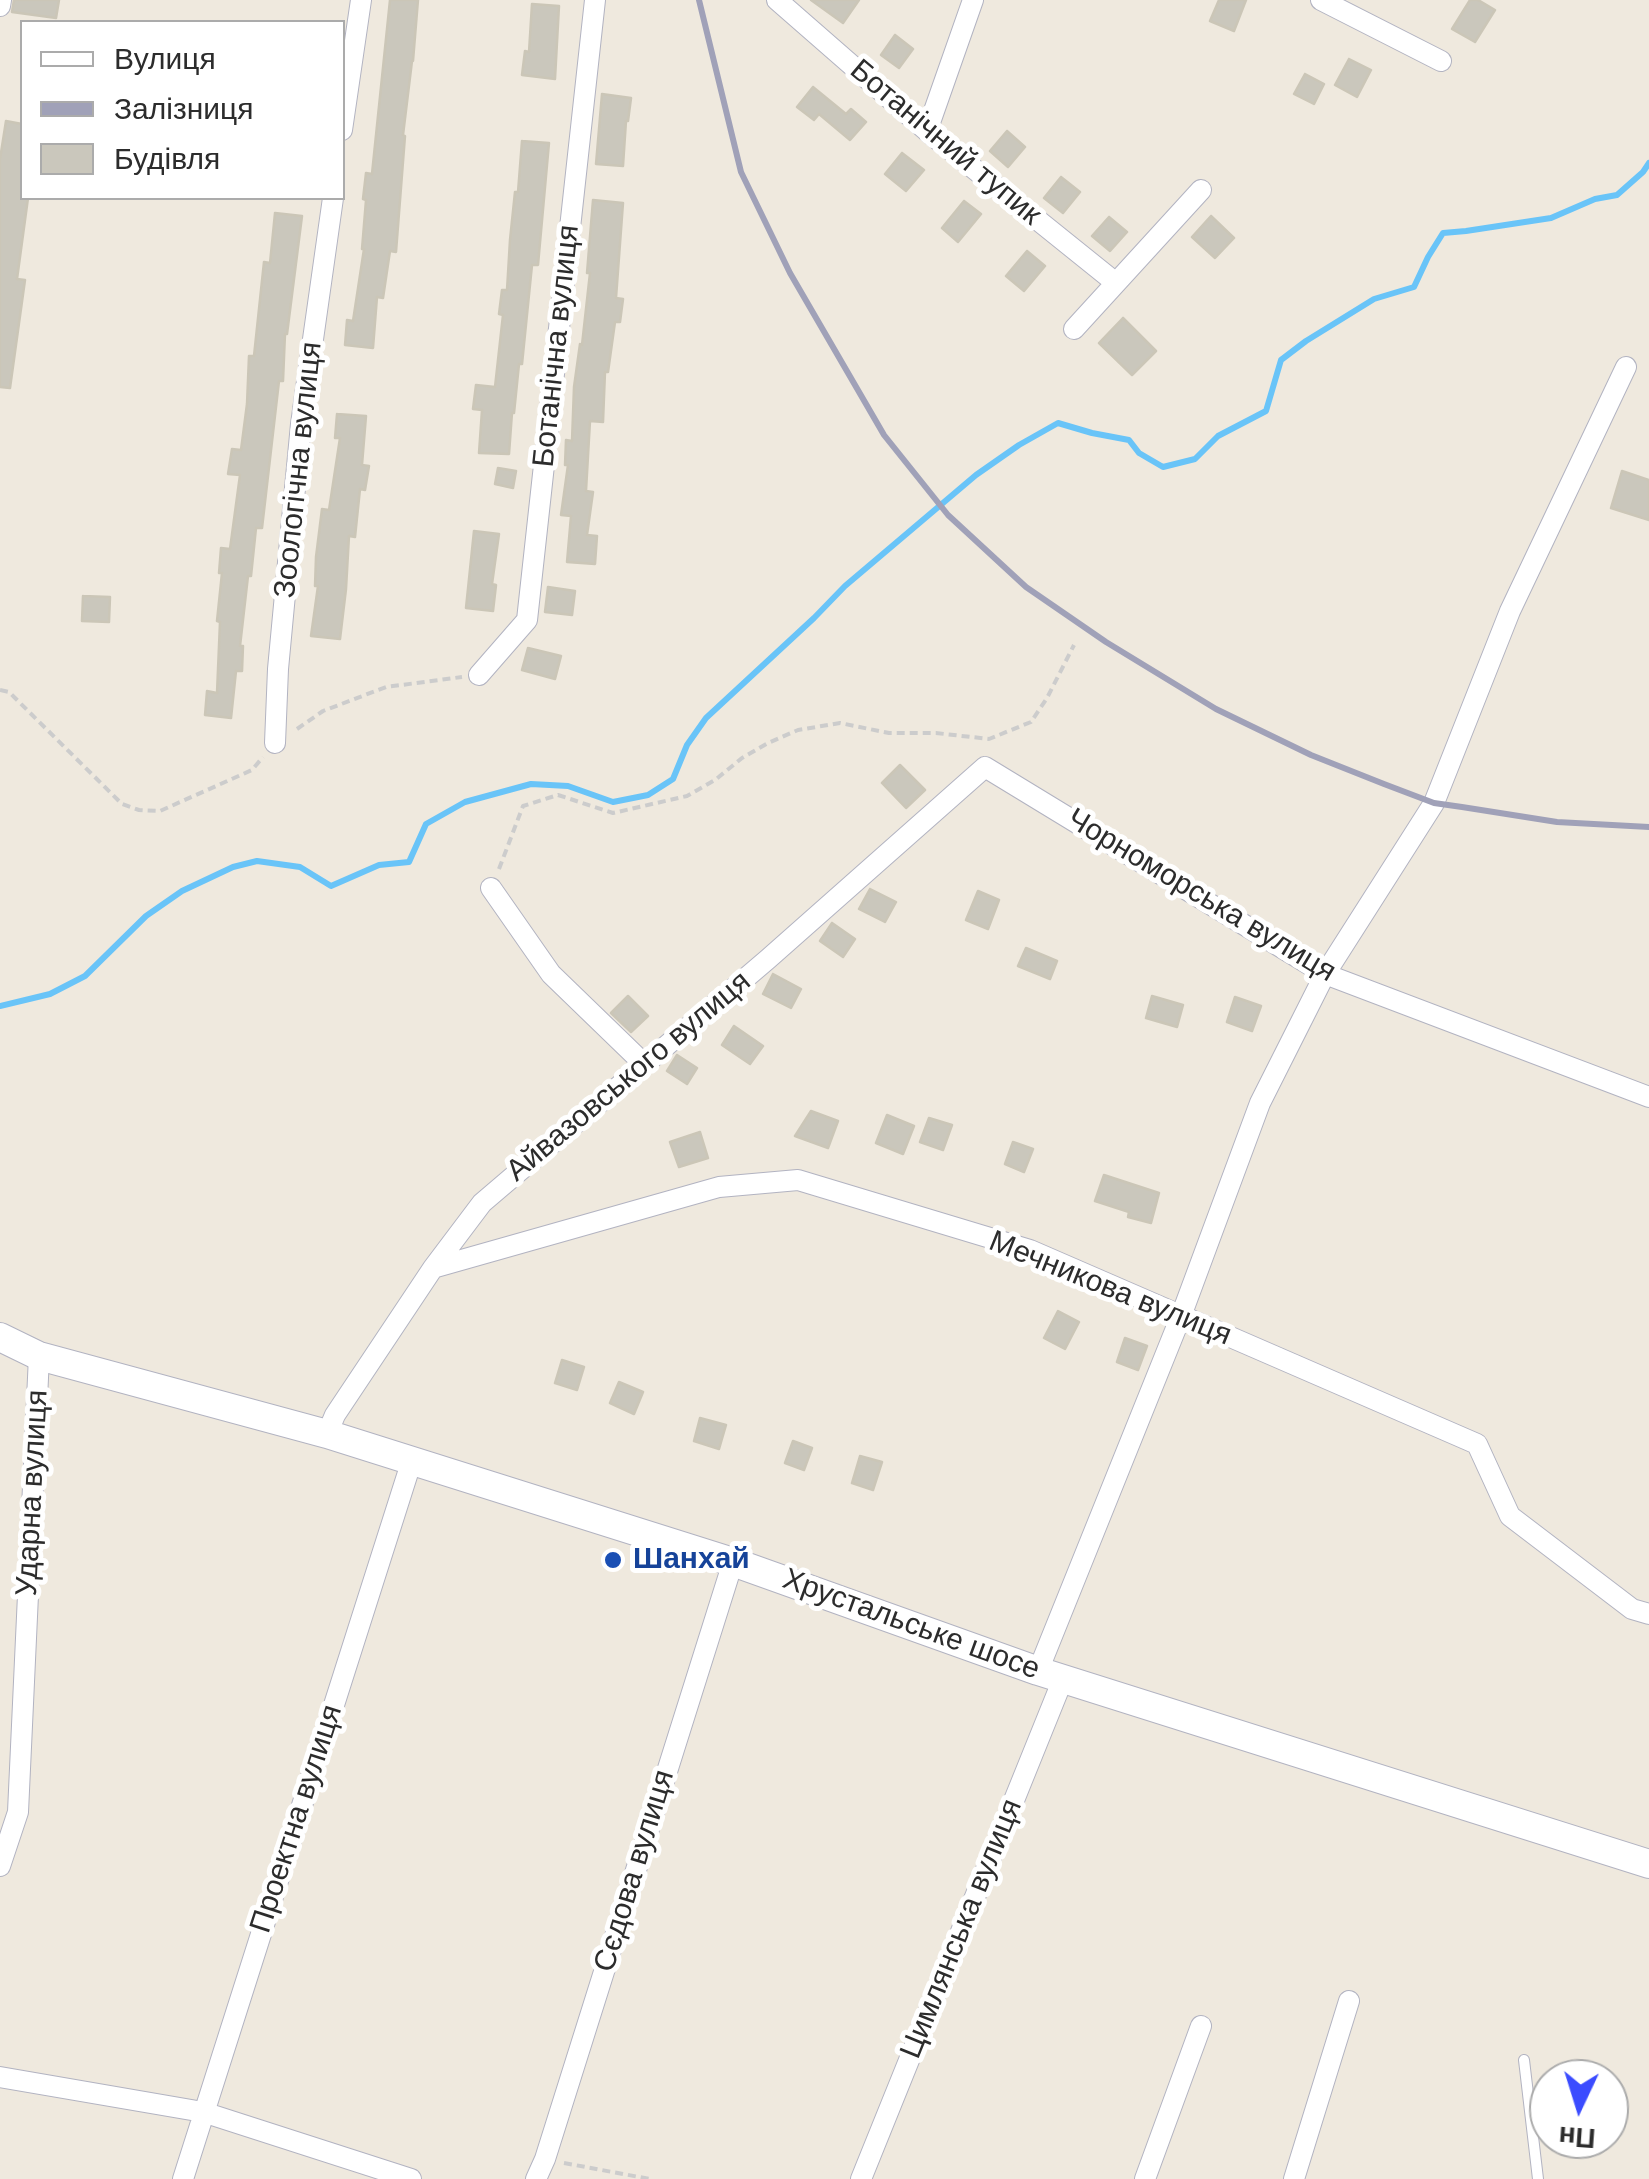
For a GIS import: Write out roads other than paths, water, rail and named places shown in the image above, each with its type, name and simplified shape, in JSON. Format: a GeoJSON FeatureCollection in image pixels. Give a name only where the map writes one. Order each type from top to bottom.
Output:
{"type":"FeatureCollection","features":[{"type":"Feature","properties":{"kind":"street"},"geometry":{"type":"LineString","coordinates":[[345,109],[361,0]]}},
{"type":"Feature","properties":{"kind":"street","name":"Ботанічна вулиця"},"geometry":{"type":"LineString","coordinates":[[479,675],[527,620],[595,0]]}},
{"type":"Feature","properties":{"kind":"street","name":"Ботанічний тупик"},"geometry":{"type":"LineString","coordinates":[[777,0],[927,131],[1116,283]]}},
{"type":"Feature","properties":{"kind":"street"},"geometry":{"type":"LineString","coordinates":[[927,131],[973,0]]}},
{"type":"Feature","properties":{"kind":"street"},"geometry":{"type":"LineString","coordinates":[[1322,0],[1441,62]]}},
{"type":"Feature","properties":{"kind":"street"},"geometry":{"type":"LineString","coordinates":[[1074,329],[1201,190]]}},
{"type":"Feature","properties":{"kind":"street","name":"Зоологічна вулиця"},"geometry":{"type":"LineString","coordinates":[[275,743],[278,669],[301,424],[333,200]]}},
{"type":"Feature","properties":{"kind":"street","name":"Цимлянська вулиця"},"geometry":{"type":"LineString","coordinates":[[862,2179],[1260,1103],[1325,974],[1434,802],[1510,612],[1626,368]]}},
{"type":"Feature","properties":{"kind":"street","name":"Чорноморська вулиця"},"geometry":{"type":"LineString","coordinates":[[985,767],[1325,974],[1649,1096]]}},
{"type":"Feature","properties":{"kind":"street","name":"Айвазовського вулиця"},"geometry":{"type":"LineString","coordinates":[[327,1434],[335,1415],[433,1268],[482,1203],[985,767]]}},
{"type":"Feature","properties":{"kind":"street"},"geometry":{"type":"LineString","coordinates":[[492,888],[551,974],[644,1064]]}},
{"type":"Feature","properties":{"kind":"street","name":"Мечникова вулиця"},"geometry":{"type":"LineString","coordinates":[[433,1268],[719,1187],[798,1180],[1030,1250],[1477,1444],[1510,1516],[1632,1609],[1649,1614]]}},
{"type":"Feature","properties":{"kind":"street","name":"Хрустальське шосе"},"geometry":{"type":"LineString","coordinates":[[0,1337],[40,1356],[327,1434],[732,1562],[1050,1675],[1649,1864]]}},
{"type":"Feature","properties":{"kind":"street","name":"Ударна вулиця"},"geometry":{"type":"LineString","coordinates":[[0,1866],[18,1812],[40,1356]]}},
{"type":"Feature","properties":{"kind":"street","name":"Проектна вулиця"},"geometry":{"type":"LineString","coordinates":[[183,2179],[412,1460]]}},
{"type":"Feature","properties":{"kind":"street","name":"Сєдова вулиця"},"geometry":{"type":"LineString","coordinates":[[540,2169],[732,1562]]}},
{"type":"Feature","properties":{"kind":"street"},"geometry":{"type":"LineString","coordinates":[[1294,2179],[1348,2001]]}},
{"type":"Feature","properties":{"kind":"street"},"geometry":{"type":"LineString","coordinates":[[1145,2179],[1201,2026]]}},
{"type":"Feature","properties":{"kind":"street"},"geometry":{"type":"LineString","coordinates":[[0,2078],[203,2112],[411,2179]]}},
{"type":"Feature","properties":{"kind":"lane"},"geometry":{"type":"LineString","coordinates":[[1524,2060],[1538,2179]]}},
{"type":"Feature","properties":{"kind":"waterway"},"geometry":{"type":"LineString","coordinates":[[0,1006],[50,994],[85,976],[146,916],[182,891],[233,867],[257,861],[300,867],[331,886],[379,865],[409,862],[426,824],[465,802],[531,784],[568,786],[613,802],[648,795],[673,779],[687,745],[706,718],[845,586],[976,475],[1019,445],[1058,423],[1129,440],[1139,453],[1163,467],[1195,459],[1218,436],[1266,411],[1281,360],[1374,299],[1414,287],[1443,233],[1551,218],[1595,199],[1617,195],[1649,163]]}},
{"type":"Feature","properties":{"kind":"railway"},"geometry":{"type":"LineString","coordinates":[[699,0],[741,172],[790,273],[884,435],[948,515],[1026,587],[1106,642],[1216,709],[1311,755],[1384,784],[1434,803],[1557,822],[1649,827]]}},
{"type":"Feature","properties":{"kind":"place","name":"Шанхай"},"geometry":{"type":"Point","coordinates":[613,1560]}}]}
